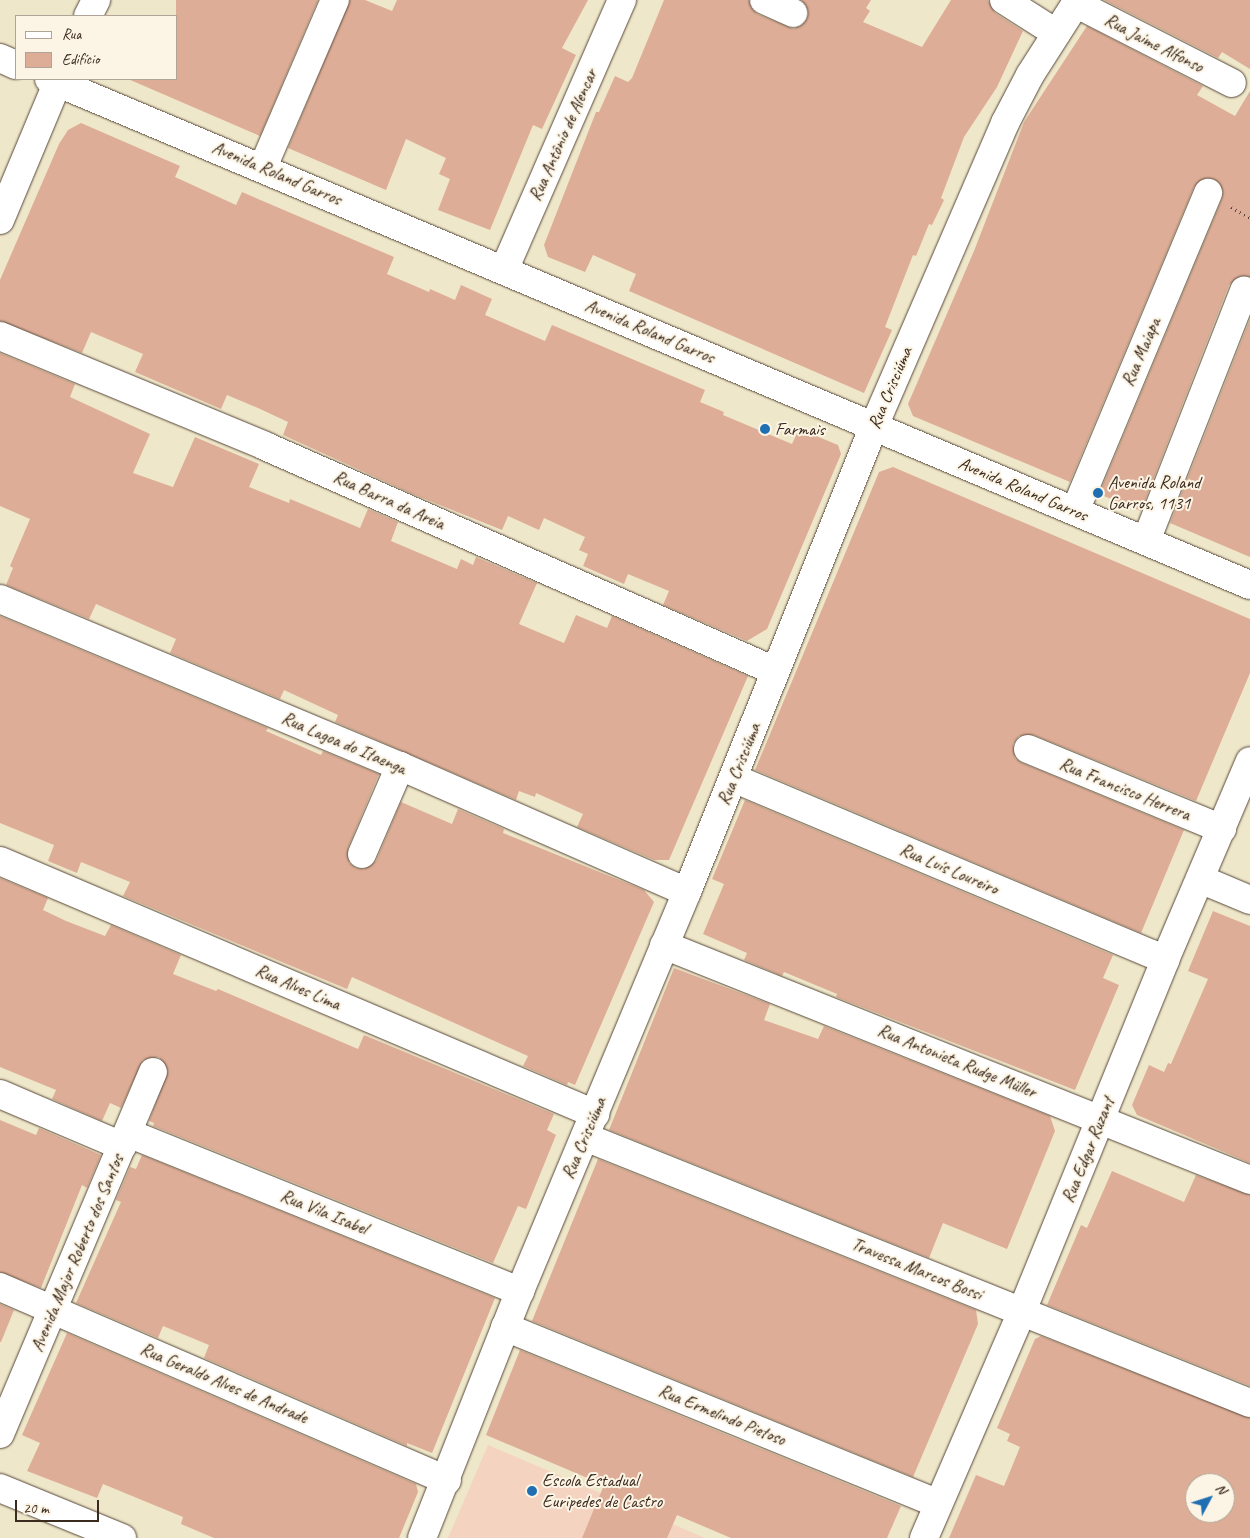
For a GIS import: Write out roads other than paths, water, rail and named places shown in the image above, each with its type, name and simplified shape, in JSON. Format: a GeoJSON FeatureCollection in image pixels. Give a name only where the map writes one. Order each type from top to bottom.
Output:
{"type":"FeatureCollection","features":[{"type":"Feature","properties":{"kind":"street"},"geometry":{"type":"LineString","coordinates":[[88,15],[96,0]]}},
{"type":"Feature","properties":{"kind":"street"},"geometry":{"type":"LineString","coordinates":[[263,168],[335,0]]}},
{"type":"Feature","properties":{"kind":"street","name":"Rua Antônio de Alencar"},"geometry":{"type":"LineString","coordinates":[[504,270],[622,0]]}},
{"type":"Feature","properties":{"kind":"street"},"geometry":{"type":"LineString","coordinates":[[764,0],[793,13]]}},
{"type":"Feature","properties":{"kind":"street"},"geometry":{"type":"LineString","coordinates":[[1004,0],[1056,33]]}},
{"type":"Feature","properties":{"kind":"street","name":"Rua Crisciúma"},"geometry":{"type":"LineString","coordinates":[[422,1538],[447,1480],[505,1327],[687,892],[874,426],[1005,124],[1056,33],[1076,2]]}},
{"type":"Feature","properties":{"kind":"street","name":"Rua Jaime Alfonso"},"geometry":{"type":"LineString","coordinates":[[1076,2],[1232,83]]}},
{"type":"Feature","properties":{"kind":"street"},"geometry":{"type":"LineString","coordinates":[[0,58],[15,65]]}},
{"type":"Feature","properties":{"kind":"street"},"geometry":{"type":"LineString","coordinates":[[0,220],[55,80]]}},
{"type":"Feature","properties":{"kind":"street","name":"Avenida Roland Garros"},"geometry":{"type":"LineString","coordinates":[[55,80],[1250,585]]}},
{"type":"Feature","properties":{"kind":"street","name":"Rua Maiapa"},"geometry":{"type":"LineString","coordinates":[[1075,511],[1208,193]]}},
{"type":"Feature","properties":{"kind":"street"},"geometry":{"type":"LineString","coordinates":[[1146,541],[1244,291]]}},
{"type":"Feature","properties":{"kind":"street","name":"Rua Barra da Areia"},"geometry":{"type":"LineString","coordinates":[[0,336],[265,446],[775,671]]}},
{"type":"Feature","properties":{"kind":"street","name":"Rua Lagoa do Itaenga"},"geometry":{"type":"LineString","coordinates":[[0,599],[400,766],[687,892]]}},
{"type":"Feature","properties":{"kind":"street","name":"Rua Francisco Herrera"},"geometry":{"type":"LineString","coordinates":[[1028,749],[1222,829]]}},
{"type":"Feature","properties":{"kind":"street","name":"Rua Edgar Ruzant"},"geometry":{"type":"LineString","coordinates":[[924,1538],[1022,1311],[1165,960],[1250,761]]}},
{"type":"Feature","properties":{"kind":"street"},"geometry":{"type":"LineString","coordinates":[[362,854],[400,766]]}},
{"type":"Feature","properties":{"kind":"street","name":"Rua Luís Loureiro"},"geometry":{"type":"LineString","coordinates":[[733,778],[1165,960]]}},
{"type":"Feature","properties":{"kind":"street","name":"Rua Alves Lima"},"geometry":{"type":"LineString","coordinates":[[0,861],[590,1125]]}},
{"type":"Feature","properties":{"kind":"street"},"geometry":{"type":"LineString","coordinates":[[1200,879],[1250,900]]}},
{"type":"Feature","properties":{"kind":"street","name":"Rua Antonieta Rudge Müller"},"geometry":{"type":"LineString","coordinates":[[664,945],[1101,1118],[1250,1180]]}},
{"type":"Feature","properties":{"kind":"street","name":"Avenida Major Roberto dos Santos"},"geometry":{"type":"LineString","coordinates":[[0,1434],[153,1072]]}},
{"type":"Feature","properties":{"kind":"street","name":"Rua Vila Isabel"},"geometry":{"type":"LineString","coordinates":[[0,1094],[125,1139],[520,1292]]}},
{"type":"Feature","properties":{"kind":"street","name":"Travessa Marcos Bossi"},"geometry":{"type":"LineString","coordinates":[[590,1125],[1022,1311],[1250,1403]]}},
{"type":"Feature","properties":{"kind":"street","name":"Rua Geraldo Alves de Andrade"},"geometry":{"type":"LineString","coordinates":[[0,1287],[447,1480]]}},
{"type":"Feature","properties":{"kind":"street","name":"Rua Ermelindo Pietoso"},"geometry":{"type":"LineString","coordinates":[[505,1327],[938,1504]]}},
{"type":"Feature","properties":{"kind":"street"},"geometry":{"type":"LineString","coordinates":[[0,1488],[122,1538]]}},
{"type":"Feature","properties":{"kind":"place","name":"Farmais"},"geometry":{"type":"Point","coordinates":[765,429]}},
{"type":"Feature","properties":{"kind":"place","name":"Avenida Roland Garros, 1131"},"geometry":{"type":"Point","coordinates":[1098,493]}},
{"type":"Feature","properties":{"kind":"place","name":"Escola Estadual Euripedes de Castro"},"geometry":{"type":"Point","coordinates":[532,1491]}}]}
